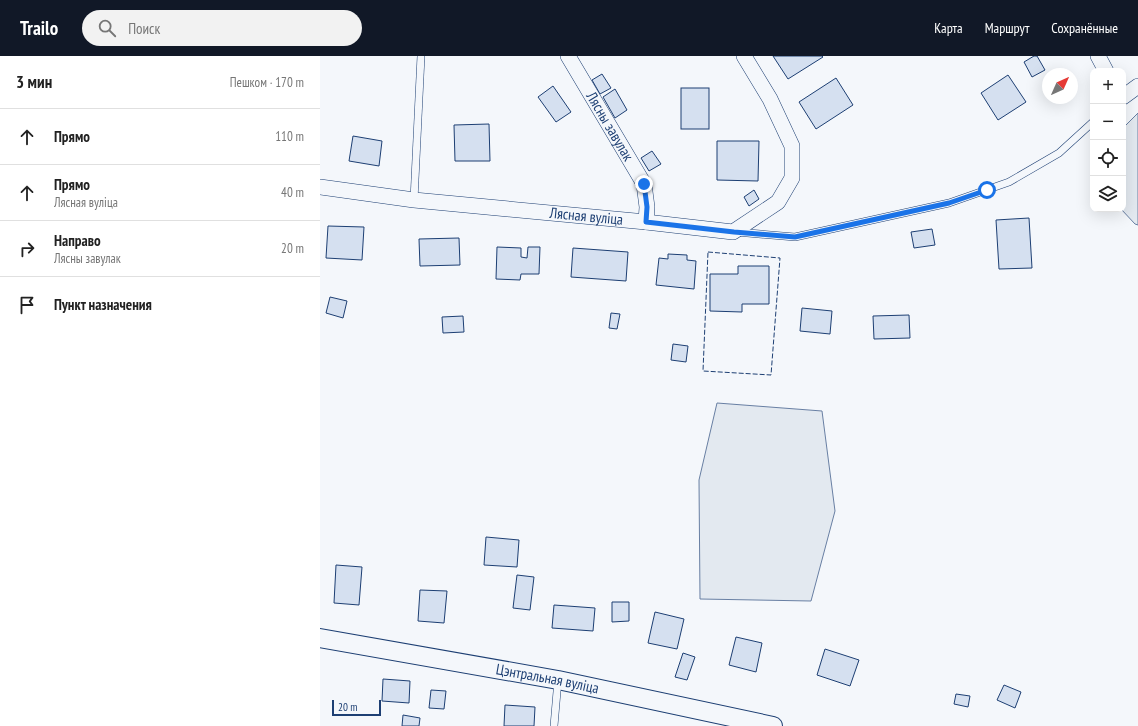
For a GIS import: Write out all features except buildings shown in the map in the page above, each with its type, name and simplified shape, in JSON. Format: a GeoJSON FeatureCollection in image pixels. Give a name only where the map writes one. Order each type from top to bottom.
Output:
{"type":"FeatureCollection","features":[{"type":"Feature","properties":{"kind":"street","name":"Лясны завулак"},"geometry":{"type":"LineString","coordinates":[[568,56],[644,184],[647,207],[646,222]]}},
{"type":"Feature","properties":{"kind":"street"},"geometry":{"type":"LineString","coordinates":[[734,232],[778,202],[792,178],[792,146],[770,99],[744,56]]}},
{"type":"Feature","properties":{"kind":"street"},"geometry":{"type":"LineString","coordinates":[[1098,56],[1104,68]]}},
{"type":"Feature","properties":{"kind":"street"},"geometry":{"type":"LineString","coordinates":[[1126,94],[1138,86]]}},
{"type":"Feature","properties":{"kind":"street","name":"Лясная вуліца"},"geometry":{"type":"LineString","coordinates":[[320,187],[414,200],[734,232]]}},
{"type":"Feature","properties":{"kind":"street","name":"Цэнтральная вуліца"},"geometry":{"type":"LineString","coordinates":[[320,638],[558,680],[773,726]]}},
{"type":"Feature","properties":{"kind":"lane"},"geometry":{"type":"LineString","coordinates":[[414,200],[421,56]]}},
{"type":"Feature","properties":{"kind":"lane"},"geometry":{"type":"LineString","coordinates":[[734,232],[795,237],[949,203],[1009,182],[1059,152],[1090,125]]}},
{"type":"Feature","properties":{"kind":"lane"},"geometry":{"type":"LineString","coordinates":[[554,726],[558,680]]}},
{"type":"Feature","properties":{"kind":"shaded area"},"geometry":{"type":"Polygon","coordinates":[[[1138,113],[1138,225],[1135,224],[1124,212],[1126,212],[1126,125],[1138,113]]]}},
{"type":"Feature","properties":{"kind":"shaded area"},"geometry":{"type":"Polygon","coordinates":[[[717,403],[822,411],[835,511],[811,601],[700,599],[699,480],[717,403]]]}},
{"type":"Feature","properties":{"kind":"fence"},"geometry":{"type":"LineString","coordinates":[[708,252],[780,258],[771,375],[703,371],[708,252]]}},
{"type":"Feature","properties":{"kind":"route"},"geometry":{"type":"LineString","coordinates":[[644,184],[647,207],[646,222],[795,237],[949,203],[987,190]]}}]}
